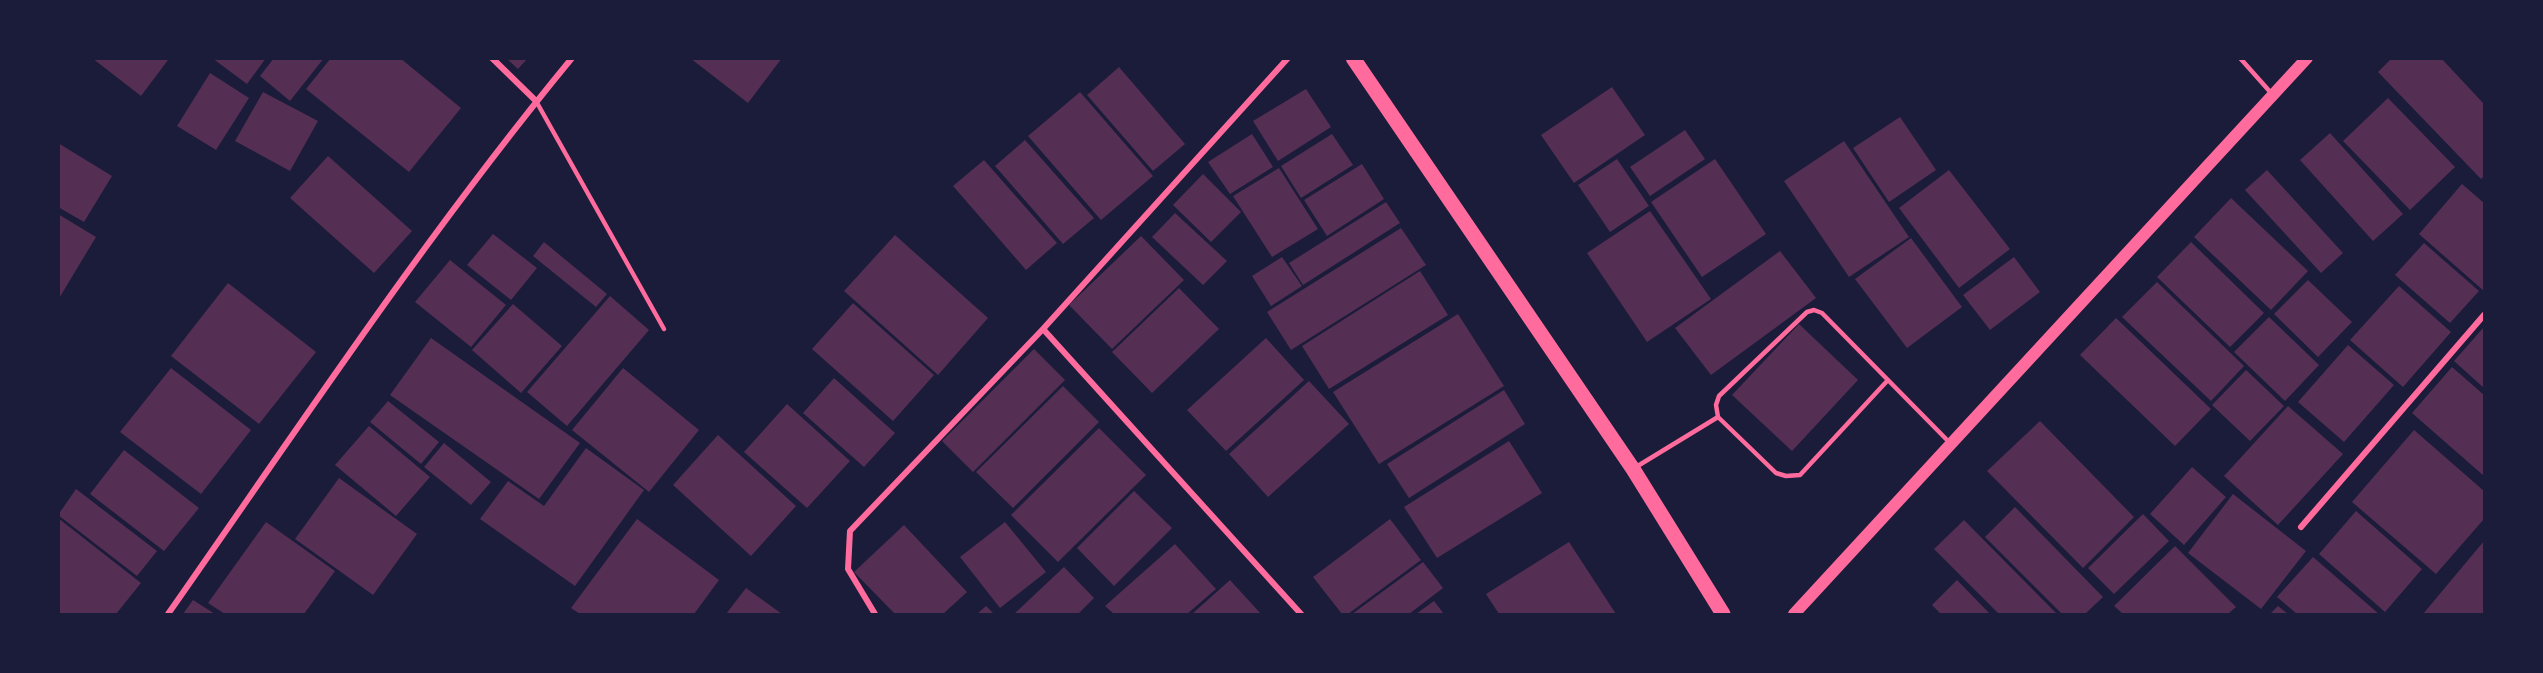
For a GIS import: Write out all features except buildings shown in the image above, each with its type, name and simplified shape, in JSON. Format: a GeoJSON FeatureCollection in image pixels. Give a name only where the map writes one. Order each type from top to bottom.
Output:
{"type":"FeatureCollection","features":[{"type":"Feature","properties":{"kind":"main road"},"geometry":{"type":"LineString","coordinates":[[1353,58],[1633,469],[1724,615]]}},
{"type":"Feature","properties":{"kind":"main road"},"geometry":{"type":"LineString","coordinates":[[1794,615],[2307,58]]}},
{"type":"Feature","properties":{"kind":"street"},"geometry":{"type":"LineString","coordinates":[[492,58],[536,101]]}},
{"type":"Feature","properties":{"kind":"street"},"geometry":{"type":"LineString","coordinates":[[168,615],[370,325],[536,101],[572,58]]}},
{"type":"Feature","properties":{"kind":"street"},"geometry":{"type":"LineString","coordinates":[[875,615],[848,569],[850,531],[1043,329],[1288,58]]}},
{"type":"Feature","properties":{"kind":"street"},"geometry":{"type":"LineString","coordinates":[[2301,527],[2484,315]]}},
{"type":"Feature","properties":{"kind":"street"},"geometry":{"type":"LineString","coordinates":[[1043,329],[1301,615]]}},
{"type":"Feature","properties":{"kind":"lane"},"geometry":{"type":"LineString","coordinates":[[2240,58],[2272,95]]}},
{"type":"Feature","properties":{"kind":"lane"},"geometry":{"type":"LineString","coordinates":[[536,101],[664,329]]}},
{"type":"Feature","properties":{"kind":"lane"},"geometry":{"type":"LineString","coordinates":[[1887,380],[1800,475],[1786,476],[1776,473],[1718,417],[1716,405],[1719,396],[1807,312],[1814,310],[1822,313],[1951,444]]}},
{"type":"Feature","properties":{"kind":"lane"},"geometry":{"type":"LineString","coordinates":[[1633,469],[1718,417]]}}]}
